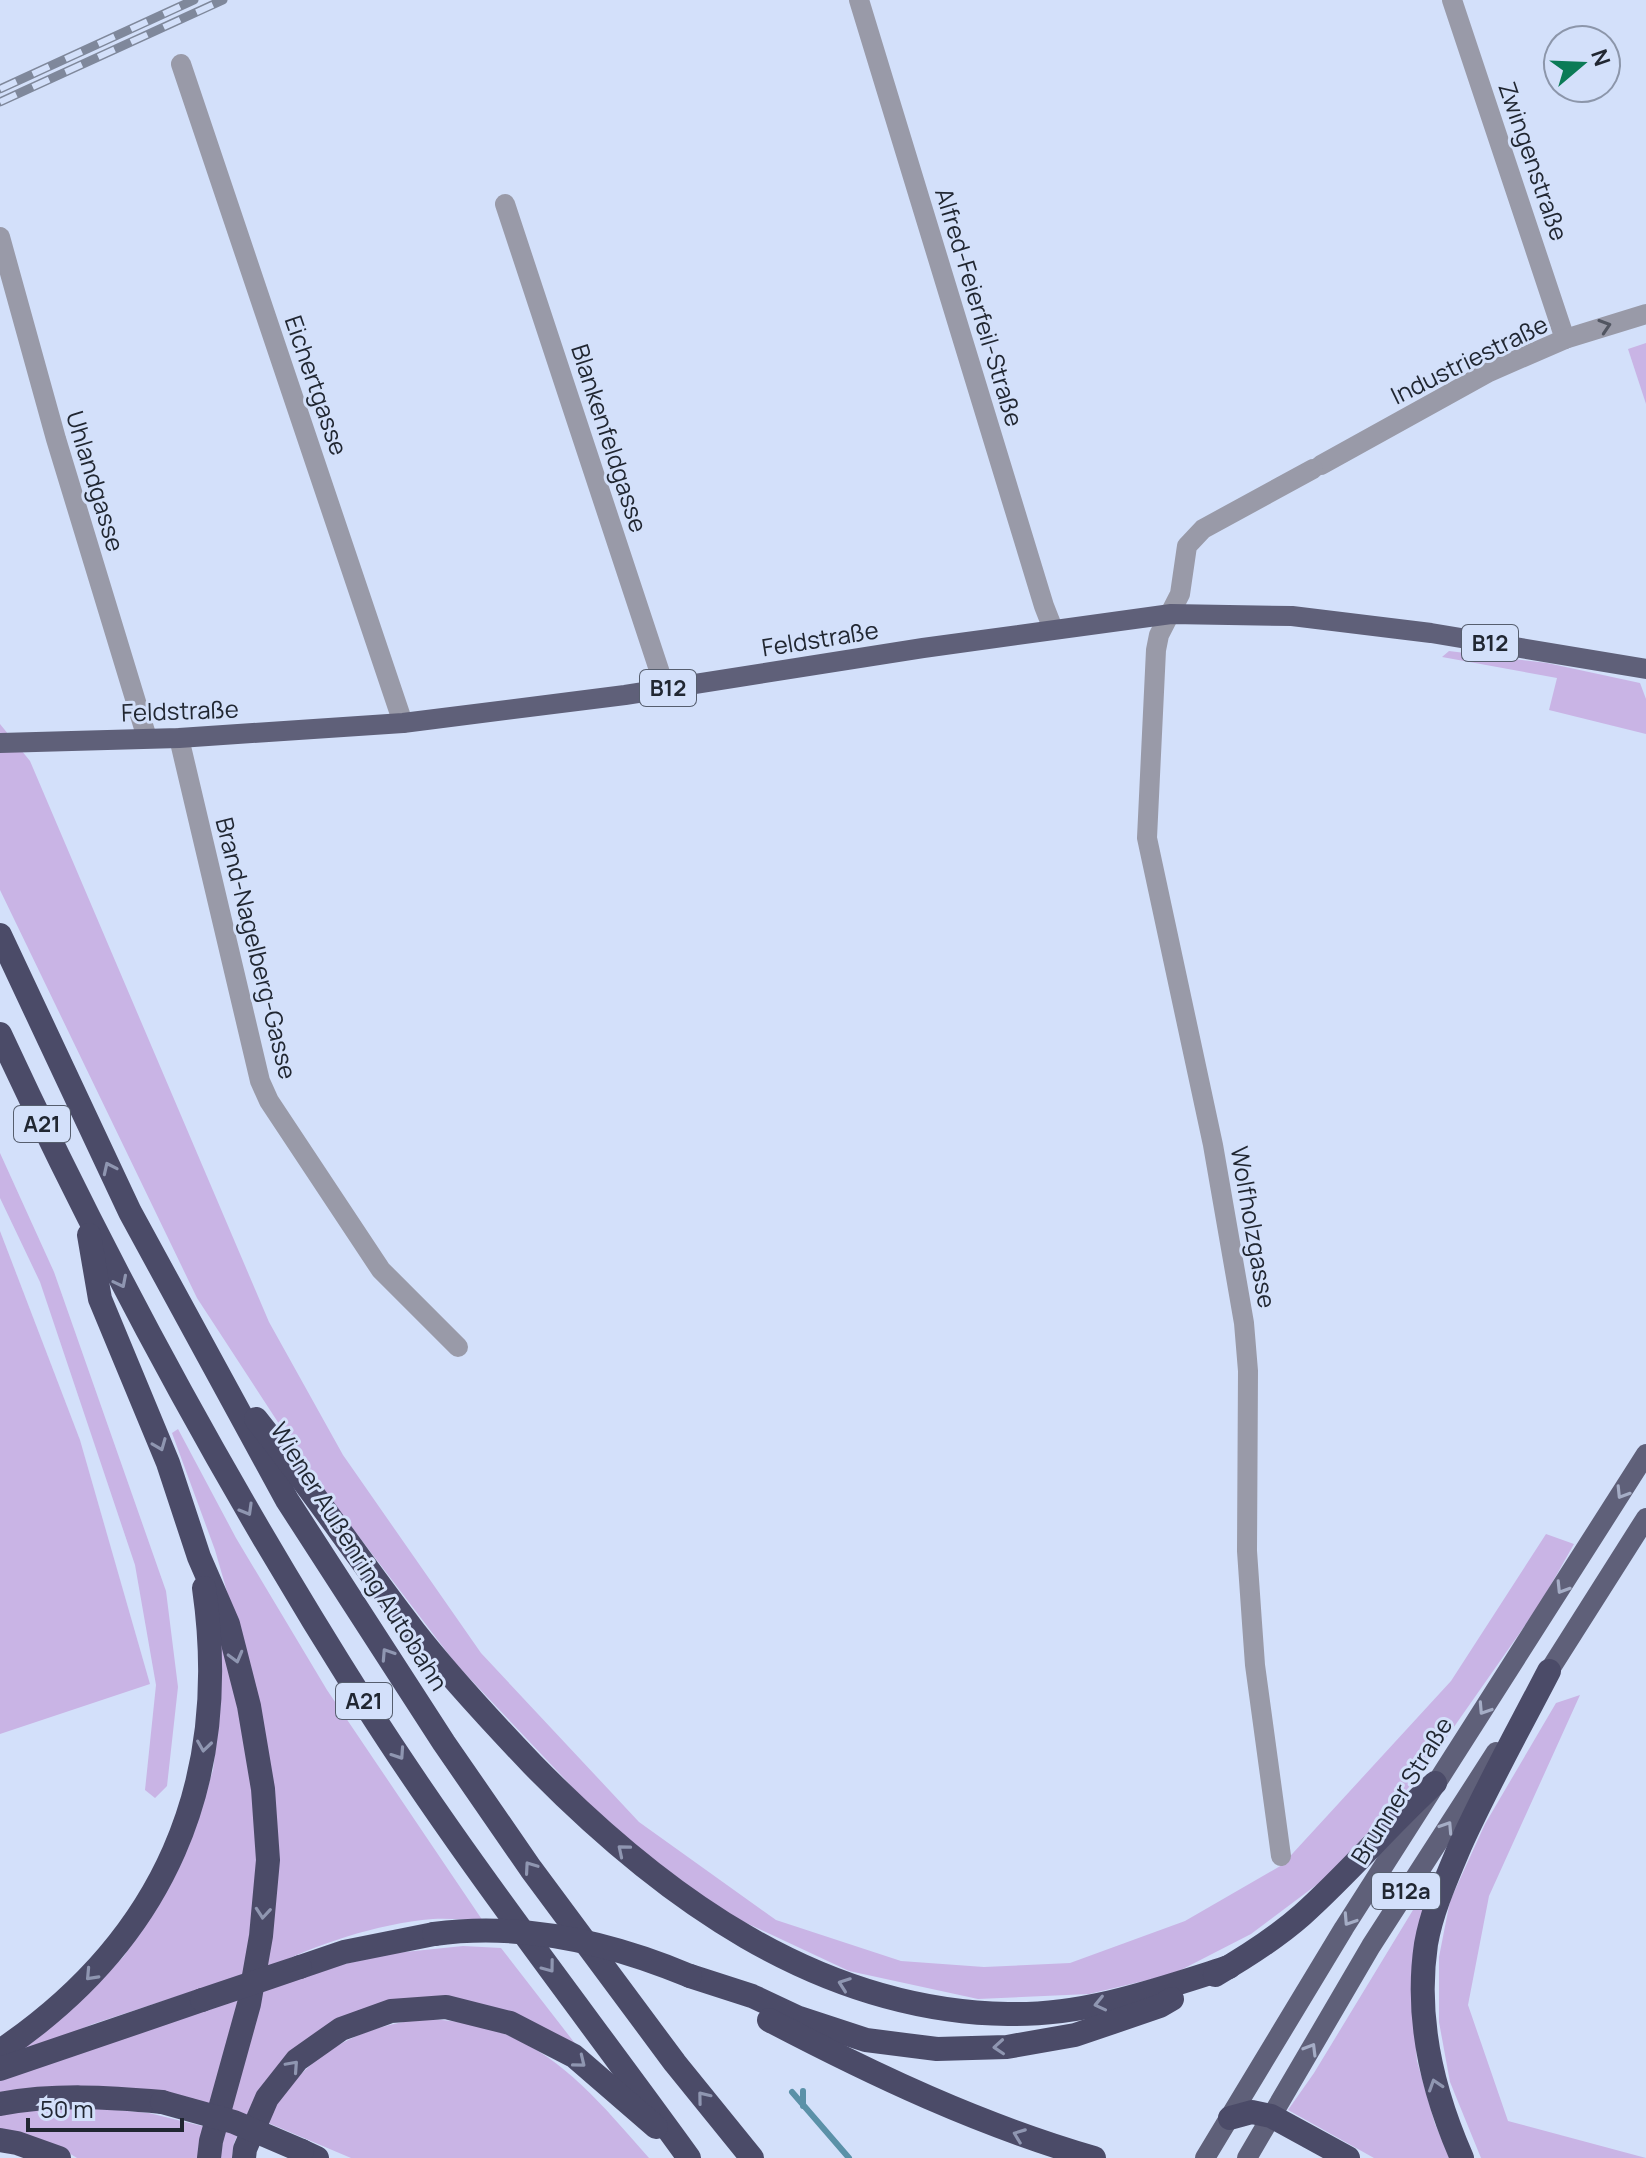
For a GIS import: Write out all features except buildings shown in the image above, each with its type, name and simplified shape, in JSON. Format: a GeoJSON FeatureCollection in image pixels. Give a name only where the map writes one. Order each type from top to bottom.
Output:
{"type":"FeatureCollection","features":[{"type":"Feature","properties":{"kind":"highway","name":"Wiener Außenring Autobahn"},"geometry":{"type":"LineString","coordinates":[[0,935],[130,1212],[287,1500],[444,1743],[540,1881],[675,2063],[752,2158]]}},
{"type":"Feature","properties":{"kind":"highway","name":"A21"},"geometry":{"type":"LineString","coordinates":[[0,1034],[85,1213],[252,1519],[367,1705],[496,1896],[689,2158]]}},
{"type":"Feature","properties":{"kind":"highway"},"geometry":{"type":"LineString","coordinates":[[85,1213],[100,1299],[168,1463],[199,1557],[228,1624],[249,1706],[263,1789],[268,1860],[261,1936],[249,2004],[209,2158]]}},
{"type":"Feature","properties":{"kind":"highway"},"geometry":{"type":"LineString","coordinates":[[210,1362],[309,1486],[415,1632],[496,1726],[585,1818],[660,1881],[742,1936],[816,1973],[879,1996],[942,2009],[1009,2014],[1071,2010],[1155,1991],[1229,1967]]}},
{"type":"Feature","properties":{"kind":"highway"},"geometry":{"type":"LineString","coordinates":[[0,2051],[71,1997],[120,1945],[164,1874],[186,1822],[202,1763],[211,1700],[205,1597],[199,1557]]}},
{"type":"Feature","properties":{"kind":"highway"},"geometry":{"type":"LineString","coordinates":[[1462,2158],[1449,2129],[1430,2066],[1422,2002],[1427,1943],[1444,1883],[1474,1816],[1549,1671]]}},
{"type":"Feature","properties":{"kind":"highway"},"geometry":{"type":"LineString","coordinates":[[0,2069],[344,1952],[434,1934],[515,1933],[580,1940],[643,1957],[752,1996],[799,2018],[866,2040],[937,2049],[1007,2047],[1075,2035],[1160,2006],[1257,1950],[1301,1916],[1345,1875],[1393,1822],[1435,1783]]}},
{"type":"Feature","properties":{"kind":"highway"},"geometry":{"type":"LineString","coordinates":[[690,1976],[793,2033],[929,2100],[1034,2140],[1094,2158]]}},
{"type":"Feature","properties":{"kind":"highway"},"geometry":{"type":"LineString","coordinates":[[244,2158],[267,2098],[297,2060],[341,2029],[391,2011],[446,2007],[510,2023],[574,2056],[689,2158]]}},
{"type":"Feature","properties":{"kind":"highway"},"geometry":{"type":"LineString","coordinates":[[0,2104],[60,2097],[162,2102],[234,2122],[309,2154]]}},
{"type":"Feature","properties":{"kind":"highway"},"geometry":{"type":"LineString","coordinates":[[1230,2118],[1252,2112],[1271,2116],[1348,2158]]}},
{"type":"Feature","properties":{"kind":"highway"},"geometry":{"type":"LineString","coordinates":[[0,2140],[59,2158]]}},
{"type":"Feature","properties":{"kind":"main road","name":"Feldstraße"},"geometry":{"type":"LineString","coordinates":[[0,743],[179,738],[403,723],[1171,614],[1292,616],[1431,633],[1646,669]]}},
{"type":"Feature","properties":{"kind":"main road","name":"Brunner Straße"},"geometry":{"type":"LineString","coordinates":[[1205,2158],[1435,1783],[1527,1644],[1646,1454]]}},
{"type":"Feature","properties":{"kind":"main road","name":"B12a"},"geometry":{"type":"LineString","coordinates":[[1247,2158],[1371,1946],[1646,1518]]}},
{"type":"Feature","properties":{"kind":"street","name":"Alfred-Feierfeil-Straße"},"geometry":{"type":"LineString","coordinates":[[859,0],[1053,629]]}},
{"type":"Feature","properties":{"kind":"street","name":"Zwingenstraße"},"geometry":{"type":"LineString","coordinates":[[1452,0],[1565,339]]}},
{"type":"Feature","properties":{"kind":"street","name":"Eichertgasse"},"geometry":{"type":"LineString","coordinates":[[181,64],[403,723]]}},
{"type":"Feature","properties":{"kind":"street","name":"Blankenfeldgasse"},"geometry":{"type":"LineString","coordinates":[[505,204],[665,688]]}},
{"type":"Feature","properties":{"kind":"street","name":"Uhlandgasse"},"geometry":{"type":"LineString","coordinates":[[0,237],[56,439],[147,738]]}},
{"type":"Feature","properties":{"kind":"street","name":"Industriestraße"},"geometry":{"type":"LineString","coordinates":[[1171,614],[1180,594],[1187,546],[1203,529],[1489,372],[1565,339],[1646,314]]}},
{"type":"Feature","properties":{"kind":"street","name":"Wolfholzgasse"},"geometry":{"type":"LineString","coordinates":[[1171,614],[1159,635],[1156,650],[1147,838],[1213,1145],[1244,1323],[1248,1371],[1247,1551],[1255,1665],[1281,1856]]}},
{"type":"Feature","properties":{"kind":"street","name":"Brand-Nagelberg-Gasse"},"geometry":{"type":"LineString","coordinates":[[179,738],[260,1081],[269,1101],[381,1270],[458,1347]]}},
{"type":"Feature","properties":{"kind":"shaded area"},"geometry":{"type":"Polygon","coordinates":[[[1646,343],[1646,404],[1628,349],[1646,343]]]}},
{"type":"Feature","properties":{"kind":"shaded area"},"geometry":{"type":"Polygon","coordinates":[[[1449,651],[1547,663],[1640,683],[1646,699],[1646,734],[1549,710],[1557,678],[1442,657],[1449,651]]]}},
{"type":"Feature","properties":{"kind":"shaded area"},"geometry":{"type":"Polygon","coordinates":[[[0,724],[30,761],[269,1322],[343,1455],[481,1653],[639,1822],[776,1920],[901,1961],[984,1967],[1070,1963],[1185,1921],[1282,1865],[1451,1681],[1546,1534],[1574,1544],[1540,1604],[1421,1774],[1327,1877],[1251,1934],[1173,1974],[1089,1994],[978,1999],[849,1971],[725,1913],[612,1829],[456,1664],[315,1479],[197,1298],[0,890],[0,724]]]}},
{"type":"Feature","properties":{"kind":"shaded area"},"geometry":{"type":"Polygon","coordinates":[[[0,1153],[54,1272],[166,1591],[178,1687],[167,1786],[155,1798],[145,1790],[156,1685],[135,1565],[40,1282],[0,1198],[0,1153]]]}},
{"type":"Feature","properties":{"kind":"shaded area"},"geometry":{"type":"Polygon","coordinates":[[[0,1231],[80,1440],[150,1684],[0,1734],[0,1231]]]}},
{"type":"Feature","properties":{"kind":"shaded area"},"geometry":{"type":"Polygon","coordinates":[[[178,1429],[236,1538],[327,1690],[483,1921],[433,1919],[390,1925],[306,1951],[266,1969],[260,1706],[215,1550],[172,1433],[178,1429]]]}},
{"type":"Feature","properties":{"kind":"shaded area"},"geometry":{"type":"Polygon","coordinates":[[[225,1642],[254,1792],[258,1859],[245,1974],[93,2024],[19,2055],[74,2007],[124,1956],[172,1881],[194,1832],[213,1770],[221,1701],[217,1645],[225,1642]]]}},
{"type":"Feature","properties":{"kind":"shaded area"},"geometry":{"type":"Polygon","coordinates":[[[1580,1695],[1489,1896],[1468,2005],[1508,2121],[1646,2158],[1481,2158],[1450,2082],[1439,2022],[1439,1957],[1450,1901],[1485,1824],[1556,1703],[1580,1695]]]}},
{"type":"Feature","properties":{"kind":"shaded area"},"geometry":{"type":"Polygon","coordinates":[[[1430,1882],[1433,1884],[1413,2007],[1417,2061],[1435,2124],[1450,2158],[1374,2158],[1288,2110],[1314,2073],[1430,1882]]]}},
{"type":"Feature","properties":{"kind":"shaded area"},"geometry":{"type":"Polygon","coordinates":[[[463,1946],[501,1948],[577,2046],[389,2003],[257,2093],[234,2143],[232,2158],[218,2158],[262,1991],[344,1964],[395,1953],[463,1946]]]}},
{"type":"Feature","properties":{"kind":"shaded area"},"geometry":{"type":"Polygon","coordinates":[[[241,1998],[212,2106],[0,2096],[0,2079],[241,1998]]]}},
{"type":"Feature","properties":{"kind":"shaded area"},"geometry":{"type":"Polygon","coordinates":[[[421,2019],[460,2022],[494,2030],[524,2043],[576,2080],[649,2158],[351,2158],[266,2122],[295,2080],[330,2050],[371,2030],[421,2019]]]}},
{"type":"Feature","properties":{"kind":"shaded area"},"geometry":{"type":"Polygon","coordinates":[[[86,2107],[149,2113],[206,2127],[198,2158],[77,2158],[0,2132],[0,2113],[86,2107]]]}},
{"type":"Feature","properties":{"kind":"waterway"},"geometry":{"type":"LineString","coordinates":[[803,2091],[803,2106]]}},
{"type":"Feature","properties":{"kind":"waterway"},"geometry":{"type":"LineString","coordinates":[[792,2092],[849,2158]]}},
{"type":"Feature","properties":{"kind":"railway"},"geometry":{"type":"LineString","coordinates":[[0,89],[194,0]]}},
{"type":"Feature","properties":{"kind":"railway"},"geometry":{"type":"LineString","coordinates":[[0,102],[223,0]]}}]}
